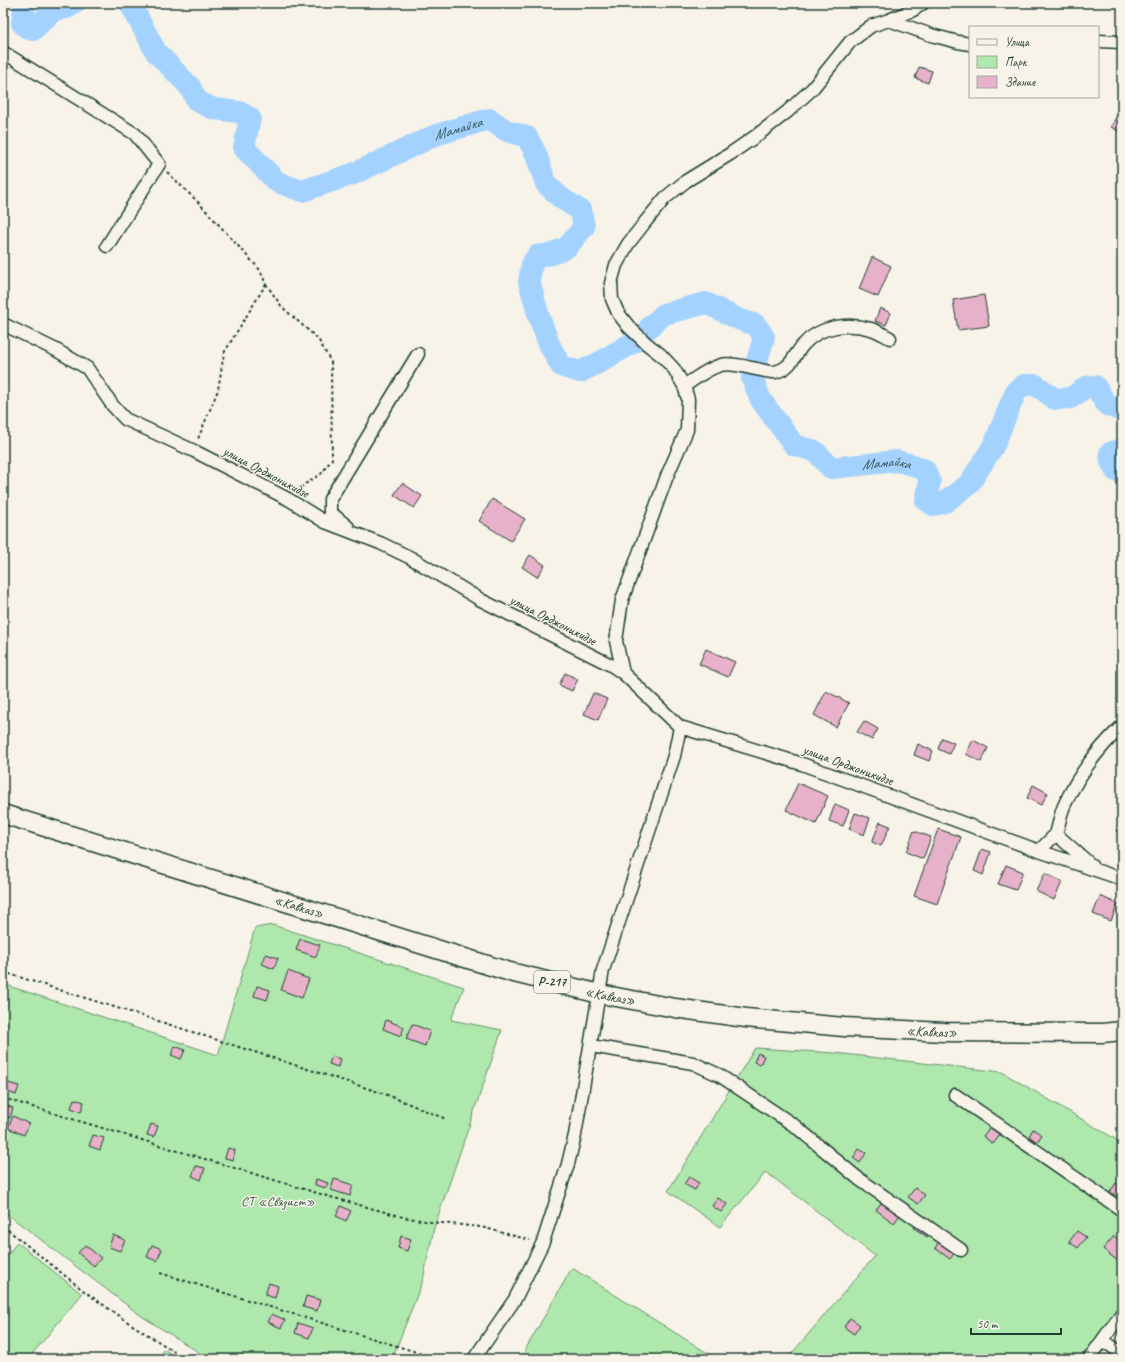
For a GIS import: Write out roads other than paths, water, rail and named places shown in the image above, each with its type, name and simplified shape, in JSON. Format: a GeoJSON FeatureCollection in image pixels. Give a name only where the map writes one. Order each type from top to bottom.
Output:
{"type":"FeatureCollection","features":[{"type":"Feature","properties":{"kind":"highway","name":"«Кавказ»"},"geometry":{"type":"LineString","coordinates":[[3,814],[510,972],[600,994],[675,1008],[739,1017],[844,1027],[944,1032],[1102,1033],[1122,1031]]}},
{"type":"Feature","properties":{"kind":"street"},"geometry":{"type":"LineString","coordinates":[[623,673],[616,641],[622,600],[667,476],[687,430],[688,399],[684,386],[670,364],[647,344],[618,313],[612,299],[610,283],[616,265],[633,238],[665,198],[686,181],[730,154],[787,112],[812,89],[850,42],[871,26],[913,10],[923,3]]}},
{"type":"Feature","properties":{"kind":"street"},"geometry":{"type":"LineString","coordinates":[[889,20],[931,35],[969,44]]}},
{"type":"Feature","properties":{"kind":"street"},"geometry":{"type":"LineString","coordinates":[[1099,41],[1122,42]]}},
{"type":"Feature","properties":{"kind":"street"},"geometry":{"type":"LineString","coordinates":[[3,52],[135,134],[159,164],[107,246]]}},
{"type":"Feature","properties":{"kind":"street","name":"улица Орджоникидзе"},"geometry":{"type":"LineString","coordinates":[[3,324],[56,350],[86,368],[113,406],[125,418],[288,499],[325,522],[380,543],[411,558],[481,600],[611,665],[623,673],[680,726],[802,764],[1039,851],[1122,879]]}},
{"type":"Feature","properties":{"kind":"street"},"geometry":{"type":"LineString","coordinates":[[684,386],[705,372],[722,364],[745,366],[774,372],[784,369],[791,362],[803,344],[818,333],[836,326],[854,326],[871,329],[890,338]]}},
{"type":"Feature","properties":{"kind":"street"},"geometry":{"type":"LineString","coordinates":[[357,534],[330,512],[330,499],[418,354]]}},
{"type":"Feature","properties":{"kind":"street"},"geometry":{"type":"LineString","coordinates":[[474,1359],[515,1299],[544,1242],[568,1164],[575,1135],[603,970],[674,756],[680,726]]}},
{"type":"Feature","properties":{"kind":"street"},"geometry":{"type":"LineString","coordinates":[[1039,851],[1056,834],[1064,807],[1084,770],[1110,737],[1122,726]]}},
{"type":"Feature","properties":{"kind":"street"},"geometry":{"type":"LineString","coordinates":[[1056,834],[1095,869]]}},
{"type":"Feature","properties":{"kind":"street"},"geometry":{"type":"LineString","coordinates":[[591,1046],[693,1064],[719,1074],[794,1126],[859,1179],[960,1250]]}},
{"type":"Feature","properties":{"kind":"street"},"geometry":{"type":"LineString","coordinates":[[955,1094],[1122,1210]]}},
{"type":"Feature","properties":{"kind":"street"},"geometry":{"type":"LineString","coordinates":[[1089,1359],[1122,1313]]}},
{"type":"Feature","properties":{"kind":"street"},"geometry":{"type":"LineString","coordinates":[[1103,1340],[1122,1354]]}},
{"type":"Feature","properties":{"kind":"waterway","name":"Мамайка"},"geometry":{"type":"LineString","coordinates":[[25,3],[22,23],[27,28],[33,30],[56,10],[67,8],[75,3]]}},
{"type":"Feature","properties":{"kind":"waterway","name":"Мамайка"},"geometry":{"type":"LineString","coordinates":[[130,3],[156,52],[190,87],[197,101],[214,109],[239,112],[250,118],[244,148],[277,182],[302,191],[353,174],[436,135],[489,119],[507,131],[527,137],[536,154],[546,184],[561,198],[581,211],[584,227],[567,247],[552,254],[537,256],[532,264],[529,281],[539,317],[549,344],[561,366],[580,372],[637,340]]}},
{"type":"Feature","properties":{"kind":"waterway","name":"Мамайка"},"geometry":{"type":"LineString","coordinates":[[649,328],[664,314],[706,303],[738,319],[756,325],[764,337],[752,378],[761,400],[794,445],[815,451],[831,468],[897,461],[925,470],[930,482],[926,500],[933,505],[945,502],[969,484],[994,445],[1016,391],[1024,385],[1036,385],[1055,399],[1071,398],[1086,387],[1095,386],[1107,405],[1122,411]]}},
{"type":"Feature","properties":{"kind":"waterway","name":"Мамайка"},"geometry":{"type":"LineString","coordinates":[[1122,449],[1110,453],[1111,462],[1116,471],[1122,472]]}},
{"type":"Feature","properties":{"kind":"park label","name":"СТ «Связист»"},"geometry":{"type":"Point","coordinates":[278,1201]}}]}
